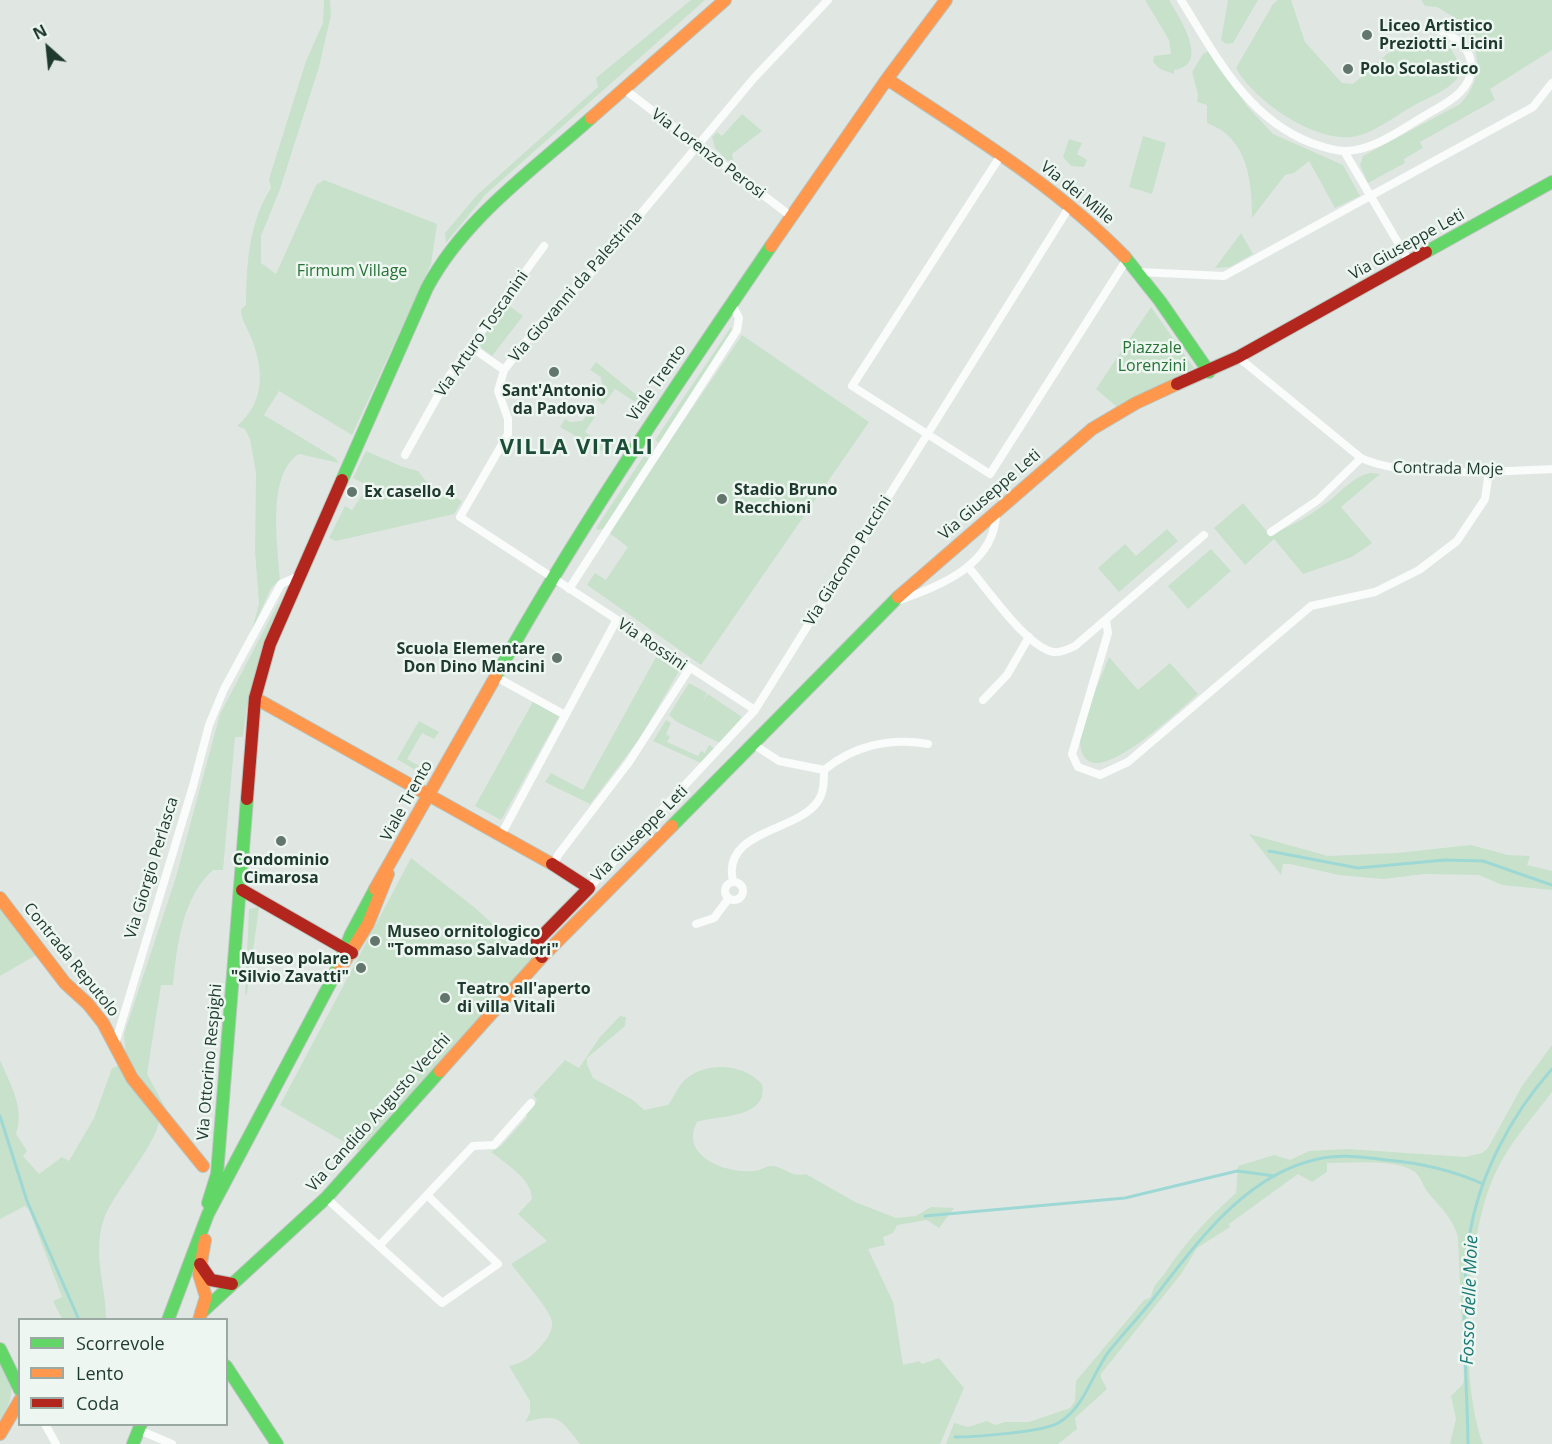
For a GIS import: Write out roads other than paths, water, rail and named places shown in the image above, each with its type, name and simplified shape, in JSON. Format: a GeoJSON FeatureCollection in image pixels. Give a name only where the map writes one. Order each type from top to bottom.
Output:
{"type":"FeatureCollection","features":[{"type":"Feature","properties":{"kind":"main road","name":"Via Ottorino Respighi"},"geometry":{"type":"LineString","coordinates":[[196,1246],[213,1193],[218,1166],[242,890],[255,698],[270,644],[298,576],[427,288],[443,258],[477,220],[725,0]]}},
{"type":"Feature","properties":{"kind":"main road","name":"Viale Trento"},"geometry":{"type":"LineString","coordinates":[[169,1318],[208,1214],[347,951],[381,899],[390,867],[551,578],[638,440],[887,79],[946,0]]}},
{"type":"Feature","properties":{"kind":"main road","name":"Via dei Mille"},"geometry":{"type":"LineString","coordinates":[[887,79],[1001,155],[1070,206],[1127,258],[1139,272],[1209,372]]}},
{"type":"Feature","properties":{"kind":"main road","name":"Via Giuseppe Leti"},"geometry":{"type":"LineString","coordinates":[[542,957],[891,603],[1092,429],[1136,403],[1238,357],[1552,182]]}},
{"type":"Feature","properties":{"kind":"main road"},"geometry":{"type":"LineString","coordinates":[[255,698],[579,879],[589,888],[537,940],[537,950],[542,957]]}},
{"type":"Feature","properties":{"kind":"main road"},"geometry":{"type":"LineString","coordinates":[[242,890],[347,951]]}},
{"type":"Feature","properties":{"kind":"main road","name":"Contrada Reputolo"},"geometry":{"type":"LineString","coordinates":[[0,898],[65,983],[88,1004],[103,1023],[114,1044]]}},
{"type":"Feature","properties":{"kind":"main road","name":"Via Candido Augusto Vecchi"},"geometry":{"type":"LineString","coordinates":[[200,1316],[326,1198],[542,957]]}},
{"type":"Feature","properties":{"kind":"main road"},"geometry":{"type":"LineString","coordinates":[[114,1044],[132,1078],[203,1166],[213,1193]]}},
{"type":"Feature","properties":{"kind":"main road"},"geometry":{"type":"LineString","coordinates":[[203,1166],[211,1169],[218,1166]]}},
{"type":"Feature","properties":{"kind":"main road","name":"Viale Trento"},"geometry":{"type":"LineString","coordinates":[[200,1316],[206,1297],[201,1286],[200,1264],[213,1214],[233,1168]]}},
{"type":"Feature","properties":{"kind":"main road"},"geometry":{"type":"LineString","coordinates":[[200,1264],[212,1280],[232,1284]]}},
{"type":"Feature","properties":{"kind":"main road"},"geometry":{"type":"LineString","coordinates":[[180,1287],[188,1282],[201,1286],[232,1284]]}},
{"type":"Feature","properties":{"kind":"main road"},"geometry":{"type":"LineString","coordinates":[[0,1349],[18,1385]]}},
{"type":"Feature","properties":{"kind":"main road"},"geometry":{"type":"LineString","coordinates":[[228,1369],[277,1444]]}},
{"type":"Feature","properties":{"kind":"main road"},"geometry":{"type":"LineString","coordinates":[[0,1434],[18,1403]]}},
{"type":"Feature","properties":{"kind":"main road"},"geometry":{"type":"LineString","coordinates":[[124,1444],[137,1426]]}},
{"type":"Feature","properties":{"kind":"main road"},"geometry":{"type":"LineString","coordinates":[[134,1444],[137,1426]]}},
{"type":"Feature","properties":{"kind":"street","name":"Via Giovanni da Palestrina"},"geometry":{"type":"LineString","coordinates":[[551,578],[460,517],[508,434],[508,419],[498,391],[504,370],[539,325],[593,271],[754,78],[828,0]]}},
{"type":"Feature","properties":{"kind":"street"},"geometry":{"type":"LineString","coordinates":[[1181,0],[1242,93],[1259,112],[1297,137],[1322,147],[1344,151],[1380,141],[1461,92],[1469,77],[1471,63],[1465,49],[1458,39],[1428,27]]}},
{"type":"Feature","properties":{"kind":"street"},"geometry":{"type":"LineString","coordinates":[[1139,272],[1224,276],[1533,107],[1552,83]]}},
{"type":"Feature","properties":{"kind":"street","name":"Via Lorenzo Perosi"},"geometry":{"type":"LineString","coordinates":[[624,89],[792,217]]}},
{"type":"Feature","properties":{"kind":"street"},"geometry":{"type":"LineString","coordinates":[[1344,151],[1410,263]]}},
{"type":"Feature","properties":{"kind":"street"},"geometry":{"type":"LineString","coordinates":[[1001,155],[852,386],[990,474],[1127,258]]}},
{"type":"Feature","properties":{"kind":"street","name":"Via Giacomo Puccini"},"geometry":{"type":"LineString","coordinates":[[589,888],[755,710],[1070,206]]}},
{"type":"Feature","properties":{"kind":"street","name":"Via Arturo Toscanini"},"geometry":{"type":"LineString","coordinates":[[405,455],[449,376],[544,246]]}},
{"type":"Feature","properties":{"kind":"street"},"geometry":{"type":"LineString","coordinates":[[568,589],[737,330],[739,318],[732,304]]}},
{"type":"Feature","properties":{"kind":"street"},"geometry":{"type":"LineString","coordinates":[[471,347],[504,370]]}},
{"type":"Feature","properties":{"kind":"street","name":"Contrada Moje"},"geometry":{"type":"LineString","coordinates":[[1238,357],[1361,459],[1378,466],[1400,470],[1552,469]]}},
{"type":"Feature","properties":{"kind":"street"},"geometry":{"type":"LineString","coordinates":[[1271,532],[1297,517],[1318,500],[1361,459]]}},
{"type":"Feature","properties":{"kind":"street"},"geometry":{"type":"LineString","coordinates":[[1106,621],[1108,633],[1072,754],[1078,766],[1100,775],[1128,762],[1311,606],[1375,592],[1419,570],[1457,540],[1485,499],[1489,471]]}},
{"type":"Feature","properties":{"kind":"street"},"geometry":{"type":"LineString","coordinates":[[891,603],[918,594],[969,568],[981,556],[992,536],[996,511]]}},
{"type":"Feature","properties":{"kind":"street"},"geometry":{"type":"LineString","coordinates":[[969,568],[1029,638],[1042,648],[1057,653],[1076,646],[1204,535]]}},
{"type":"Feature","properties":{"kind":"street","name":"Via Giorgio Perlasca"},"geometry":{"type":"LineString","coordinates":[[114,1044],[187,808],[209,725],[224,689],[281,584],[298,576]]}},
{"type":"Feature","properties":{"kind":"street","name":"Via Rossini"},"geometry":{"type":"LineString","coordinates":[[551,578],[688,669],[755,710]]}},
{"type":"Feature","properties":{"kind":"street"},"geometry":{"type":"LineString","coordinates":[[501,835],[616,621]]}},
{"type":"Feature","properties":{"kind":"street"},"geometry":{"type":"LineString","coordinates":[[983,700],[1007,675],[1029,638]]}},
{"type":"Feature","properties":{"kind":"street"},"geometry":{"type":"LineString","coordinates":[[554,865],[558,855],[629,762],[688,669]]}},
{"type":"Feature","properties":{"kind":"street"},"geometry":{"type":"LineString","coordinates":[[496,677],[565,715]]}},
{"type":"Feature","properties":{"kind":"street"},"geometry":{"type":"LineString","coordinates":[[753,744],[779,761],[824,770],[842,755],[890,741],[928,744]]}},
{"type":"Feature","properties":{"kind":"street"},"geometry":{"type":"LineString","coordinates":[[729,898],[738,899],[743,893],[741,885],[733,881],[731,873],[742,847],[755,837],[812,808],[824,787],[824,770]]}},
{"type":"Feature","properties":{"kind":"street"},"geometry":{"type":"LineString","coordinates":[[729,898],[725,889],[733,881]]}},
{"type":"Feature","properties":{"kind":"street"},"geometry":{"type":"LineString","coordinates":[[696,924],[714,918],[729,898]]}},
{"type":"Feature","properties":{"kind":"street"},"geometry":{"type":"LineString","coordinates":[[380,1246],[473,1146],[494,1145],[531,1103]]}},
{"type":"Feature","properties":{"kind":"street"},"geometry":{"type":"LineString","coordinates":[[326,1198],[442,1303],[498,1264],[427,1195]]}},
{"type":"Feature","properties":{"kind":"street"},"geometry":{"type":"LineString","coordinates":[[46,1426],[56,1444]]}},
{"type":"Feature","properties":{"kind":"street"},"geometry":{"type":"LineString","coordinates":[[137,1426],[172,1444]]}},
{"type":"Feature","properties":{"kind":"waterway"},"geometry":{"type":"LineString","coordinates":[[1269,851],[1358,868],[1445,860],[1483,861],[1552,885]]}},
{"type":"Feature","properties":{"kind":"waterway","name":"Fosso delle Moie"},"geometry":{"type":"LineString","coordinates":[[1468,1444],[1465,1290],[1466,1264],[1473,1216],[1488,1170],[1510,1127],[1552,1069]]}},
{"type":"Feature","properties":{"kind":"waterway"},"geometry":{"type":"LineString","coordinates":[[0,1116],[27,1201],[78,1318]]}},
{"type":"Feature","properties":{"kind":"waterway"},"geometry":{"type":"LineString","coordinates":[[955,1437],[1038,1429],[1058,1423],[1067,1416],[1082,1399],[1110,1350],[1208,1232],[1247,1194],[1292,1167],[1326,1157],[1361,1157],[1424,1165],[1483,1184]]}},
{"type":"Feature","properties":{"kind":"waterway"},"geometry":{"type":"LineString","coordinates":[[925,1216],[1125,1198],[1237,1171],[1275,1176]]}},
{"type":"Feature","properties":{"kind":"place","name":"Liceo Artistico Preziotti - Licini"},"geometry":{"type":"Point","coordinates":[1367,35]}},
{"type":"Feature","properties":{"kind":"place","name":"Polo Scolastico"},"geometry":{"type":"Point","coordinates":[1348,69]}},
{"type":"Feature","properties":{"kind":"place","name":"Sant'Antonio da Padova"},"geometry":{"type":"Point","coordinates":[554,372]}},
{"type":"Feature","properties":{"kind":"place","name":"Ex casello 4"},"geometry":{"type":"Point","coordinates":[352,492]}},
{"type":"Feature","properties":{"kind":"place","name":"Stadio Bruno Recchioni"},"geometry":{"type":"Point","coordinates":[722,499]}},
{"type":"Feature","properties":{"kind":"place","name":"Scuola Elementare Don Dino Mancini"},"geometry":{"type":"Point","coordinates":[557,658]}},
{"type":"Feature","properties":{"kind":"place","name":"Condominio Cimarosa"},"geometry":{"type":"Point","coordinates":[281,841]}},
{"type":"Feature","properties":{"kind":"place","name":"Museo ornitologico \"Tommaso Salvadori\""},"geometry":{"type":"Point","coordinates":[375,941]}},
{"type":"Feature","properties":{"kind":"place","name":"Museo polare \"Silvio Zavatti\""},"geometry":{"type":"Point","coordinates":[361,968]}},
{"type":"Feature","properties":{"kind":"place","name":"Teatro all'aperto di villa Vitali"},"geometry":{"type":"Point","coordinates":[445,998]}},
{"type":"Feature","properties":{"kind":"district","name":"VILLA VITALI"},"geometry":{"type":"Point","coordinates":[577,448]}},
{"type":"Feature","properties":{"kind":"park label","name":"Firmum Village"},"geometry":{"type":"Point","coordinates":[352,271]}},
{"type":"Feature","properties":{"kind":"park label","name":"Piazzale Lorenzini"},"geometry":{"type":"Point","coordinates":[1152,357]}}]}
